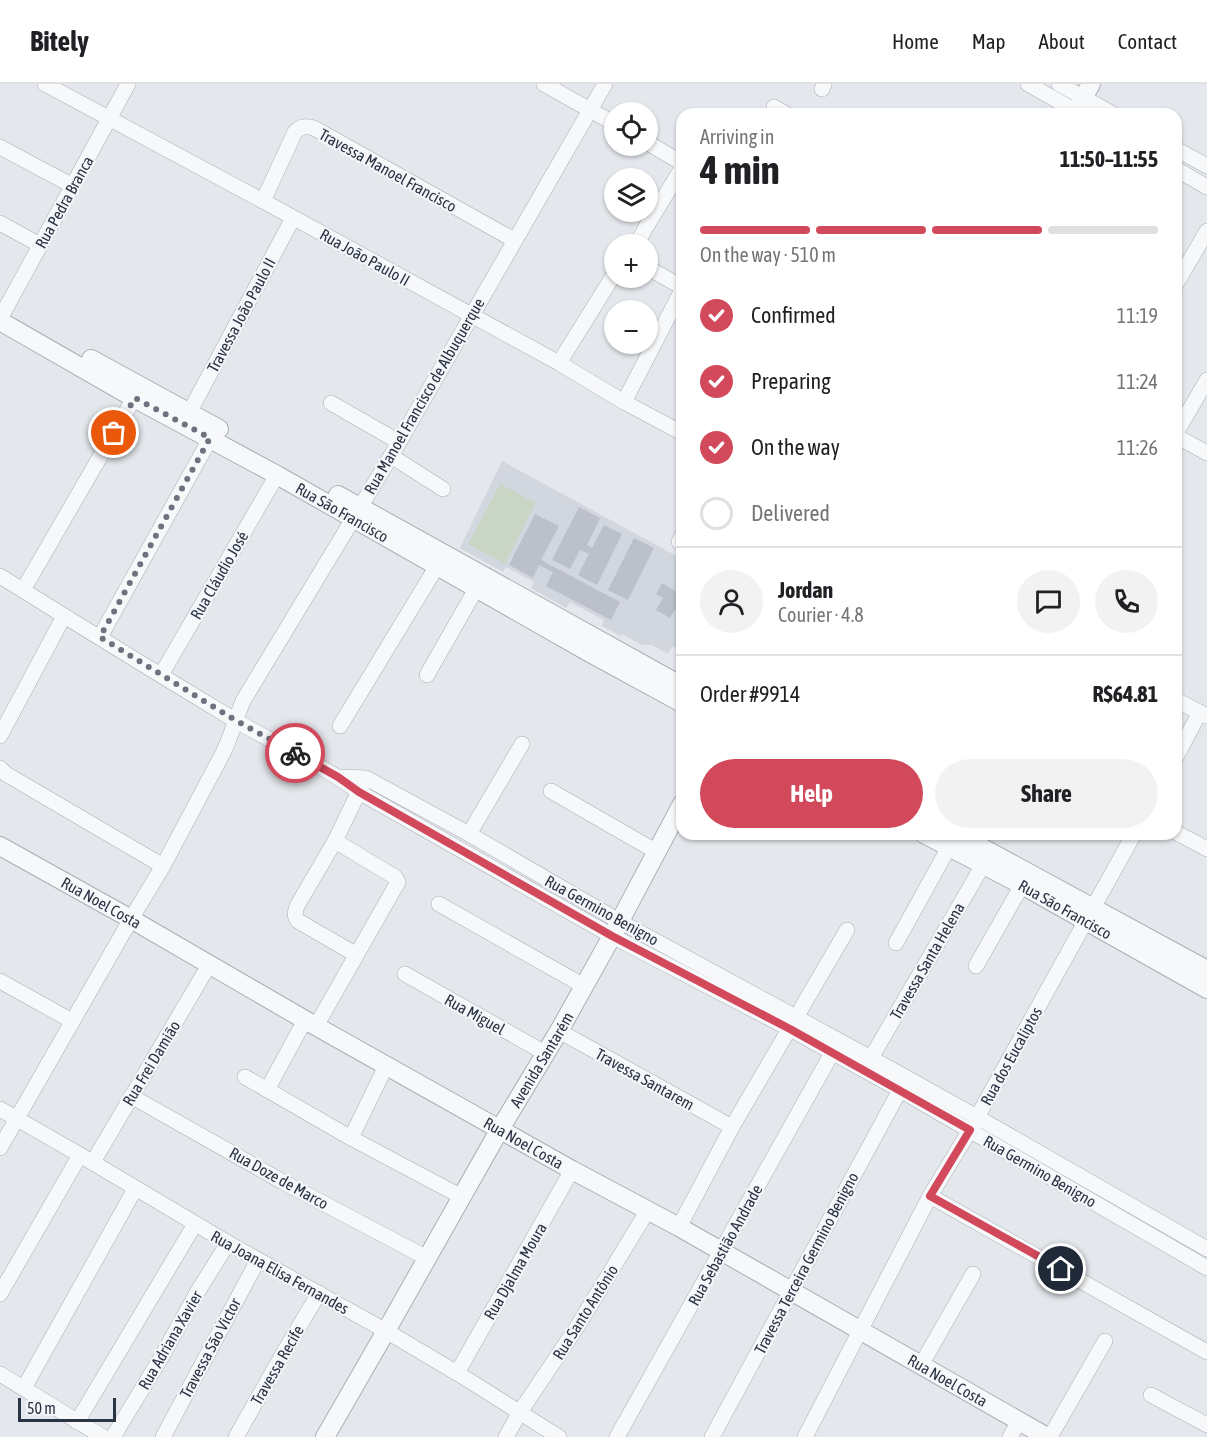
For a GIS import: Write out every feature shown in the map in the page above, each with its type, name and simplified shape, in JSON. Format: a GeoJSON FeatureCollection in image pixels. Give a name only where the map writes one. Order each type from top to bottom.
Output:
{"type":"FeatureCollection","features":[{"type":"Feature","properties":{"kind":"street","name":"Rua João Paulo II"},"geometry":{"type":"LineString","coordinates":[[45,84],[559,363],[676,430]]}},
{"type":"Feature","properties":{"kind":"street","name":"Rua Pedra Branca"},"geometry":{"type":"LineString","coordinates":[[1,315],[128,84]]}},
{"type":"Feature","properties":{"kind":"street"},"geometry":{"type":"LineString","coordinates":[[544,84],[604,118]]}},
{"type":"Feature","properties":{"kind":"street","name":"Rua Manoel Francisco de Albuquerque"},"geometry":{"type":"LineString","coordinates":[[0,1148],[163,866],[223,753],[243,702],[391,456],[605,84]]}},
{"type":"Feature","properties":{"kind":"street"},"geometry":{"type":"LineString","coordinates":[[1028,84],[1081,104]]}},
{"type":"Feature","properties":{"kind":"street"},"geometry":{"type":"LineString","coordinates":[[1059,84],[1081,104]]}},
{"type":"Feature","properties":{"kind":"street","name":"Travessa Manoel Francisco"},"geometry":{"type":"LineString","coordinates":[[263,201],[295,132],[307,127],[514,240]]}},
{"type":"Feature","properties":{"kind":"street"},"geometry":{"type":"LineString","coordinates":[[0,147],[73,186]]}},
{"type":"Feature","properties":{"kind":"street"},"geometry":{"type":"LineString","coordinates":[[658,149],[676,159]]}},
{"type":"Feature","properties":{"kind":"street"},"geometry":{"type":"LineString","coordinates":[[1182,152],[1207,166]]}},
{"type":"Feature","properties":{"kind":"street"},"geometry":{"type":"LineString","coordinates":[[1182,172],[1207,187]]}},
{"type":"Feature","properties":{"kind":"street"},"geometry":{"type":"LineString","coordinates":[[643,234],[676,178]]}},
{"type":"Feature","properties":{"kind":"street","name":"Travessa João Paulo II"},"geometry":{"type":"LineString","coordinates":[[189,413],[293,218]]}},
{"type":"Feature","properties":{"kind":"street"},"geometry":{"type":"LineString","coordinates":[[0,223],[40,245]]}},
{"type":"Feature","properties":{"kind":"street"},"geometry":{"type":"LineString","coordinates":[[1182,274],[1207,231]]}},
{"type":"Feature","properties":{"kind":"street"},"geometry":{"type":"LineString","coordinates":[[658,274],[676,284]]}},
{"type":"Feature","properties":{"kind":"street"},"geometry":{"type":"LineString","coordinates":[[559,363],[606,288]]}},
{"type":"Feature","properties":{"kind":"street"},"geometry":{"type":"LineString","coordinates":[[624,402],[676,300]]}},
{"type":"Feature","properties":{"kind":"street","name":"Rua São Francisco"},"geometry":{"type":"LineString","coordinates":[[1,315],[189,413],[357,512],[676,683]]}},
{"type":"Feature","properties":{"kind":"street","name":"Rua São Francisco"},"geometry":{"type":"LineString","coordinates":[[1,315],[135,398],[278,475],[357,512],[437,566],[476,589],[676,700]]}},
{"type":"Feature","properties":{"kind":"street"},"geometry":{"type":"LineString","coordinates":[[1182,424],[1207,380]]}},
{"type":"Feature","properties":{"kind":"street"},"geometry":{"type":"LineString","coordinates":[[23,590],[135,398]]}},
{"type":"Feature","properties":{"kind":"street"},"geometry":{"type":"LineString","coordinates":[[331,402],[399,441]]}},
{"type":"Feature","properties":{"kind":"street"},"geometry":{"type":"LineString","coordinates":[[100,637],[210,438]]}},
{"type":"Feature","properties":{"kind":"street"},"geometry":{"type":"LineString","coordinates":[[1182,438],[1207,453]]}},
{"type":"Feature","properties":{"kind":"street"},"geometry":{"type":"LineString","coordinates":[[391,456],[443,489]]}},
{"type":"Feature","properties":{"kind":"street","name":"Rua Cláudio José"},"geometry":{"type":"LineString","coordinates":[[161,675],[278,475]]}},
{"type":"Feature","properties":{"kind":"street"},"geometry":{"type":"LineString","coordinates":[[340,726],[437,566]]}},
{"type":"Feature","properties":{"kind":"street","name":"Rua Germino Benigno"},"geometry":{"type":"LineString","coordinates":[[0,576],[235,720],[338,777],[363,785],[469,834],[616,929]]}},
{"type":"Feature","properties":{"kind":"street"},"geometry":{"type":"LineString","coordinates":[[427,675],[476,589]]}},
{"type":"Feature","properties":{"kind":"street"},"geometry":{"type":"LineString","coordinates":[[0,736],[64,616]]}},
{"type":"Feature","properties":{"kind":"street"},"geometry":{"type":"LineString","coordinates":[[1182,703],[1203,714],[1182,747]]}},
{"type":"Feature","properties":{"kind":"street"},"geometry":{"type":"LineString","coordinates":[[469,834],[522,744]]}},
{"type":"Feature","properties":{"kind":"street"},"geometry":{"type":"LineString","coordinates":[[0,768],[6,774],[163,866]]}},
{"type":"Feature","properties":{"kind":"street"},"geometry":{"type":"LineString","coordinates":[[356,954],[298,921],[295,916],[297,906],[335,841],[363,785]]}},
{"type":"Feature","properties":{"kind":"street","name":"Rua Germino Benigno"},"geometry":{"type":"LineString","coordinates":[[363,785],[616,929],[793,1023],[871,1058],[1207,1268]]}},
{"type":"Feature","properties":{"kind":"street"},"geometry":{"type":"LineString","coordinates":[[551,791],[657,852]]}},
{"type":"Feature","properties":{"kind":"street","name":"Avenida Santarém"},"geometry":{"type":"LineString","coordinates":[[325,1437],[559,1031],[676,816]]}},
{"type":"Feature","properties":{"kind":"street"},"geometry":{"type":"LineString","coordinates":[[1182,834],[1207,849]]}},
{"type":"Feature","properties":{"kind":"street","name":"Rua dos Eucaliptos"},"geometry":{"type":"LineString","coordinates":[[805,1437],[930,1196],[1131,840]]}},
{"type":"Feature","properties":{"kind":"street"},"geometry":{"type":"LineString","coordinates":[[267,1090],[356,954],[397,885],[398,880],[395,877],[335,841]]}},
{"type":"Feature","properties":{"kind":"street"},"geometry":{"type":"LineString","coordinates":[[896,943],[953,841]]}},
{"type":"Feature","properties":{"kind":"street","name":"Rua São Francisco"},"geometry":{"type":"LineString","coordinates":[[953,841],[983,865],[1022,885],[1207,970]]}},
{"type":"Feature","properties":{"kind":"street","name":"Rua São Francisco"},"geometry":{"type":"LineString","coordinates":[[953,841],[1090,915],[1207,988]]}},
{"type":"Feature","properties":{"kind":"street","name":"Rua Noel Costa"},"geometry":{"type":"LineString","coordinates":[[0,846],[386,1066],[679,1227],[921,1365],[1014,1429],[1049,1437]]}},
{"type":"Feature","properties":{"kind":"street","name":"Travessa Santa Helena"},"geometry":{"type":"LineString","coordinates":[[871,1058],[983,865]]}},
{"type":"Feature","properties":{"kind":"street"},"geometry":{"type":"LineString","coordinates":[[976,966],[1022,885]]}},
{"type":"Feature","properties":{"kind":"street"},"geometry":{"type":"LineString","coordinates":[[439,904],[584,986]]}},
{"type":"Feature","properties":{"kind":"street"},"geometry":{"type":"LineString","coordinates":[[679,1227],[732,1127],[847,930]]}},
{"type":"Feature","properties":{"kind":"street","name":"Rua Frei Damião"},"geometry":{"type":"LineString","coordinates":[[0,1294],[86,1158],[131,1096],[209,965]]}},
{"type":"Feature","properties":{"kind":"street","name":"Rua Miguel"},"geometry":{"type":"LineString","coordinates":[[405,974],[545,1053]]}},
{"type":"Feature","properties":{"kind":"street"},"geometry":{"type":"LineString","coordinates":[[0,981],[72,1021]]}},
{"type":"Feature","properties":{"kind":"street","name":"Rua Germino Benigno"},"geometry":{"type":"LineString","coordinates":[[793,1023],[832,1053],[900,1090],[973,1123],[1207,1249]]}},
{"type":"Feature","properties":{"kind":"street","name":"Travessa Santarem"},"geometry":{"type":"LineString","coordinates":[[559,1031],[732,1127]]}},
{"type":"Feature","properties":{"kind":"street","name":"Rua Sebastião Andrade"},"geometry":{"type":"LineString","coordinates":[[617,1437],[832,1053]]}},
{"type":"Feature","properties":{"kind":"street"},"geometry":{"type":"LineString","coordinates":[[351,1138],[386,1066]]}},
{"type":"Feature","properties":{"kind":"street"},"geometry":{"type":"LineString","coordinates":[[245,1077],[351,1138],[462,1197]]}},
{"type":"Feature","properties":{"kind":"street","name":"Travessa Terceira Germino Benigno"},"geometry":{"type":"LineString","coordinates":[[712,1437],[900,1090]]}},
{"type":"Feature","properties":{"kind":"street","name":"Rua Doze de Marco"},"geometry":{"type":"LineString","coordinates":[[131,1096],[283,1182],[428,1258]]}},
{"type":"Feature","properties":{"kind":"street","name":"Rua Joana Elisa Fernandes"},"geometry":{"type":"LineString","coordinates":[[0,1109],[228,1243],[387,1331],[559,1437]]}},
{"type":"Feature","properties":{"kind":"street","name":"Rua Djalma Moura"},"geometry":{"type":"LineString","coordinates":[[457,1373],[572,1170]]}},
{"type":"Feature","properties":{"kind":"street"},"geometry":{"type":"LineString","coordinates":[[24,1388],[135,1189]]}},
{"type":"Feature","properties":{"kind":"street"},"geometry":{"type":"LineString","coordinates":[[930,1196],[1207,1352]]}},
{"type":"Feature","properties":{"kind":"street","name":"Rua Santo Antônio"},"geometry":{"type":"LineString","coordinates":[[506,1437],[577,1327],[648,1210]]}},
{"type":"Feature","properties":{"kind":"street"},"geometry":{"type":"LineString","coordinates":[[77,1422],[195,1224]]}},
{"type":"Feature","properties":{"kind":"street","name":"Rua Adriana Xavier"},"geometry":{"type":"LineString","coordinates":[[113,1437],[228,1243]]}},
{"type":"Feature","properties":{"kind":"street","name":"Travessa São Victor"},"geometry":{"type":"LineString","coordinates":[[163,1437],[258,1260]]}},
{"type":"Feature","properties":{"kind":"street"},"geometry":{"type":"LineString","coordinates":[[921,1365],[973,1274]]}},
{"type":"Feature","properties":{"kind":"street","name":"Travessa Recife"},"geometry":{"type":"LineString","coordinates":[[236,1437],[319,1293]]}},
{"type":"Feature","properties":{"kind":"street"},"geometry":{"type":"LineString","coordinates":[[1049,1437],[1105,1341]]}},
{"type":"Feature","properties":{"kind":"street"},"geometry":{"type":"LineString","coordinates":[[0,1374],[102,1437]]}},
{"type":"Feature","properties":{"kind":"street"},"geometry":{"type":"LineString","coordinates":[[1151,1395],[1207,1425]]}},
{"type":"Feature","properties":{"kind":"shaded area"},"geometry":{"type":"Polygon","coordinates":[[[502,461],[676,556],[676,648],[672,646],[668,654],[652,645],[642,645],[622,634],[621,636],[602,626],[604,620],[570,602],[566,608],[531,588],[534,582],[506,567],[503,572],[460,548],[502,461]]]}},
{"type":"Feature","properties":{"kind":"green space"},"geometry":{"type":"Polygon","coordinates":[[[500,484],[536,503],[505,564],[468,544],[500,484]]]}},
{"type":"Feature","properties":{"kind":"building"},"geometry":{"type":"Polygon","coordinates":[[[579,507],[600,518],[587,545],[592,548],[604,525],[622,534],[597,585],[578,575],[589,554],[580,550],[570,569],[552,560],[579,507]]]}},
{"type":"Feature","properties":{"kind":"building"},"geometry":{"type":"Polygon","coordinates":[[[535,514],[559,526],[541,560],[620,602],[611,620],[546,586],[553,572],[539,565],[533,578],[509,565],[535,514]]]}},
{"type":"Feature","properties":{"kind":"building"},"geometry":{"type":"Polygon","coordinates":[[[634,538],[654,548],[628,600],[608,590],[634,538]]]}},
{"type":"Feature","properties":{"kind":"building"},"geometry":{"type":"Polygon","coordinates":[[[662,583],[676,591],[676,608],[670,618],[656,610],[663,598],[656,594],[662,583]]]}},
{"type":"Feature","properties":{"kind":"way so far"},"geometry":{"type":"LineString","coordinates":[[114,433],[135,398],[210,438],[100,637],[235,720],[295,753]]}},
{"type":"Feature","properties":{"kind":"route"},"geometry":{"type":"LineString","coordinates":[[295,753],[612,936],[790,1029],[970,1130],[930,1196],[1061,1269]]}}]}
